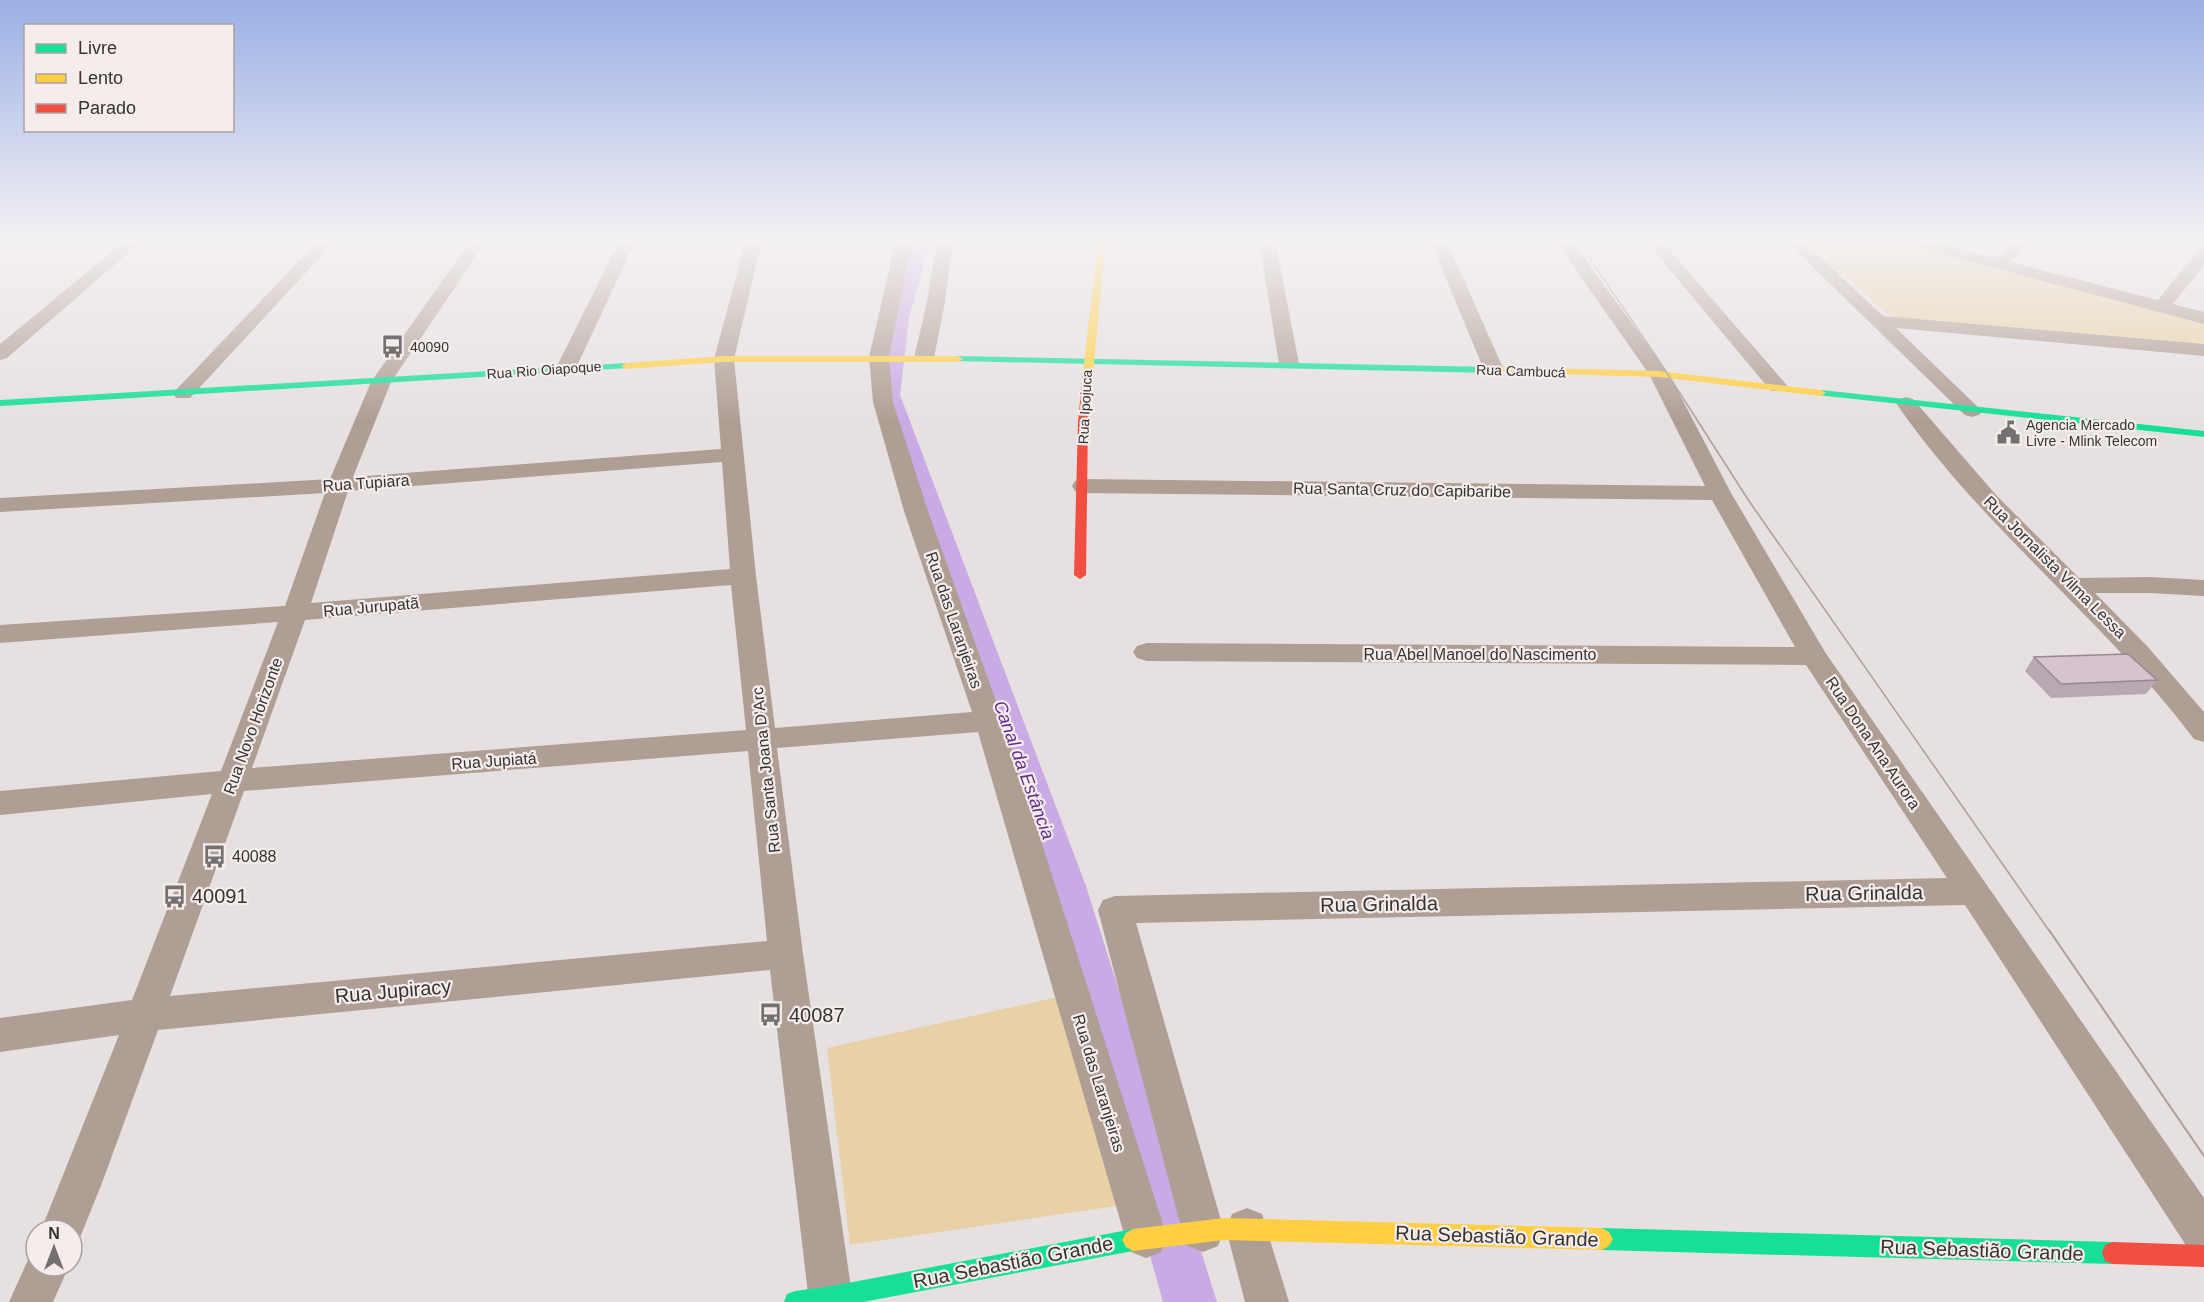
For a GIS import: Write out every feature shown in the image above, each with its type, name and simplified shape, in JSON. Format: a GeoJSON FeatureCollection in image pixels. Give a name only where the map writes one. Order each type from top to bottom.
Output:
{"type":"FeatureCollection","features":[{"type":"Feature","properties":{"kind":"street"},"geometry":{"type":"LineString","coordinates":[[0,354],[63,301]]}},
{"type":"Feature","properties":{"kind":"street"},"geometry":{"type":"LineString","coordinates":[[183,394],[271,301]]}},
{"type":"Feature","properties":{"kind":"street","name":"Rua Novo Horizonte"},"geometry":{"type":"LineString","coordinates":[[67,1218],[233,781],[339,485],[381,382],[437,301]]}},
{"type":"Feature","properties":{"kind":"street"},"geometry":{"type":"LineString","coordinates":[[566,368],[598,301]]}},
{"type":"Feature","properties":{"kind":"street","name":"Rua Santa Joana D'Arc"},"geometry":{"type":"LineString","coordinates":[[739,301],[724,358],[743,576],[786,954],[832,1300]]}},
{"type":"Feature","properties":{"kind":"street","name":"Rua das Laranjeiras"},"geometry":{"type":"LineString","coordinates":[[892,301],[880,357],[883,402],[916,512],[989,721],[1151,1237]]}},
{"type":"Feature","properties":{"kind":"street"},"geometry":{"type":"LineString","coordinates":[[920,358],[936,301]]}},
{"type":"Feature","properties":{"kind":"street","name":"Rua Ipojuca"},"geometry":{"type":"LineString","coordinates":[[1080,575],[1083,422],[1095,301]]}},
{"type":"Feature","properties":{"kind":"street"},"geometry":{"type":"LineString","coordinates":[[1278,301],[1289,364]]}},
{"type":"Feature","properties":{"kind":"street"},"geometry":{"type":"LineString","coordinates":[[1464,301],[1494,370]]}},
{"type":"Feature","properties":{"kind":"street","name":"Rua Dona Ana Aurora"},"geometry":{"type":"LineString","coordinates":[[1607,301],[1659,374],[1720,494],[1814,656],[2204,1235]]}},
{"type":"Feature","properties":{"kind":"street"},"geometry":{"type":"LineString","coordinates":[[1705,301],[1778,387]]}},
{"type":"Feature","properties":{"kind":"street"},"geometry":{"type":"LineString","coordinates":[[1859,301],[1972,411]]}},
{"type":"Feature","properties":{"kind":"street"},"geometry":{"type":"LineString","coordinates":[[2138,301],[2204,318]]}},
{"type":"Feature","properties":{"kind":"street"},"geometry":{"type":"LineString","coordinates":[[2162,307],[2167,301]]}},
{"type":"Feature","properties":{"kind":"street"},"geometry":{"type":"LineString","coordinates":[[1881,321],[2204,350]]}},
{"type":"Feature","properties":{"kind":"street","name":"Rua Rio Oiapoque"},"geometry":{"type":"LineString","coordinates":[[0,403],[381,382],[724,358],[880,357],[1088,360]]}},
{"type":"Feature","properties":{"kind":"street","name":"Rua Cambucá"},"geometry":{"type":"LineString","coordinates":[[1088,360],[1659,374],[1972,411],[2204,434]]}},
{"type":"Feature","properties":{"kind":"street","name":"Rua Jornalista Vilma Lessa"},"geometry":{"type":"LineString","coordinates":[[1906,403],[1964,474],[2017,530],[2134,647],[2192,700],[2204,732]]}},
{"type":"Feature","properties":{"kind":"street","name":"Rua Tupiara"},"geometry":{"type":"LineString","coordinates":[[0,505],[339,485],[732,454]]}},
{"type":"Feature","properties":{"kind":"street","name":"Rua Santa Cruz do Capibaribe"},"geometry":{"type":"LineString","coordinates":[[1083,486],[1720,494]]}},
{"type":"Feature","properties":{"kind":"street","name":"Rua Jurupatã"},"geometry":{"type":"LineString","coordinates":[[0,634],[295,613],[743,576]]}},
{"type":"Feature","properties":{"kind":"street"},"geometry":{"type":"LineString","coordinates":[[2074,586],[2150,585],[2204,588]]}},
{"type":"Feature","properties":{"kind":"street","name":"Rua Abel Manoel do Nascimento"},"geometry":{"type":"LineString","coordinates":[[1147,652],[1814,656]]}},
{"type":"Feature","properties":{"kind":"street","name":"Rua Jupiatá"},"geometry":{"type":"LineString","coordinates":[[0,803],[233,781],[989,721]]}},
{"type":"Feature","properties":{"kind":"street","name":"Rua Grinalda"},"geometry":{"type":"LineString","coordinates":[[1225,1230],[1115,910],[1974,891]]}},
{"type":"Feature","properties":{"kind":"street","name":"Rua Jupiracy"},"geometry":{"type":"LineString","coordinates":[[0,1035],[144,1015],[786,954]]}},
{"type":"Feature","properties":{"kind":"street"},"geometry":{"type":"LineString","coordinates":[[1225,1230],[1268,1302]]}},
{"type":"Feature","properties":{"kind":"street","name":"Rua Sebastião Grande"},"geometry":{"type":"LineString","coordinates":[[795,1302],[832,1300],[1151,1237],[1225,1230],[2204,1256]]}},
{"type":"Feature","properties":{"kind":"street"},"geometry":{"type":"LineString","coordinates":[[31,1302],[42,1278]]}},
{"type":"Feature","properties":{"kind":"shaded area"},"geometry":{"type":"Polygon","coordinates":[[[1872,301],[2121,301],[2204,323],[2204,347],[1895,317],[1872,301]]]}},
{"type":"Feature","properties":{"kind":"shaded area"},"geometry":{"type":"Polygon","coordinates":[[[1058,997],[1123,1205],[850,1245],[827,1048],[1058,997]]]}},
{"type":"Feature","properties":{"kind":"building"},"geometry":{"type":"Polygon","coordinates":[[[2128,654],[2157,680],[2061,684],[2034,657],[2128,654]]]}},
{"type":"Feature","properties":{"kind":"waterway","name":"Canal da Estância"},"geometry":{"type":"LineString","coordinates":[[903,301],[898,318],[888,395],[1066,886],[1190,1302]]}},
{"type":"Feature","properties":{"kind":"tram line"},"geometry":{"type":"LineString","coordinates":[[1618,301],[1749,501],[2050,932]]}},
{"type":"Feature","properties":{"kind":"tram line"},"geometry":{"type":"LineString","coordinates":[[2049,930],[2204,1156]]}},
{"type":"Feature","properties":{"kind":"traffic: fast"},"geometry":{"type":"LineString","coordinates":[[958,359],[1491,370]]}},
{"type":"Feature","properties":{"kind":"traffic: fast"},"geometry":{"type":"LineString","coordinates":[[0,403],[626,366]]}},
{"type":"Feature","properties":{"kind":"traffic: fast"},"geometry":{"type":"LineString","coordinates":[[1821,393],[2204,434]]}},
{"type":"Feature","properties":{"kind":"traffic: fast"},"geometry":{"type":"LineString","coordinates":[[1602,1239],[2113,1253]]}},
{"type":"Feature","properties":{"kind":"traffic: fast"},"geometry":{"type":"LineString","coordinates":[[795,1302],[1133,1240]]}},
{"type":"Feature","properties":{"kind":"traffic: slow"},"geometry":{"type":"LineString","coordinates":[[1088,372],[1096,301]]}},
{"type":"Feature","properties":{"kind":"traffic: slow"},"geometry":{"type":"LineString","coordinates":[[626,366],[724,359],[958,359]]}},
{"type":"Feature","properties":{"kind":"traffic: slow"},"geometry":{"type":"LineString","coordinates":[[1491,370],[1659,374],[1821,393]]}},
{"type":"Feature","properties":{"kind":"traffic: slow"},"geometry":{"type":"LineString","coordinates":[[1133,1240],[1224,1229],[1602,1239]]}},
{"type":"Feature","properties":{"kind":"traffic: jam"},"geometry":{"type":"LineString","coordinates":[[1080,575],[1083,421],[1088,372]]}},
{"type":"Feature","properties":{"kind":"traffic: jam"},"geometry":{"type":"LineString","coordinates":[[2113,1253],[2204,1256]]}},
{"type":"Feature","properties":{"kind":"place","name":"40090"},"geometry":{"type":"Point","coordinates":[392,347]}},
{"type":"Feature","properties":{"kind":"place","name":"Agencia Mercado Livre - Mlink Telecom"},"geometry":{"type":"Point","coordinates":[2008,433]}},
{"type":"Feature","properties":{"kind":"place","name":"40088"},"geometry":{"type":"Point","coordinates":[214,856]}},
{"type":"Feature","properties":{"kind":"place","name":"40091"},"geometry":{"type":"Point","coordinates":[174,896]}},
{"type":"Feature","properties":{"kind":"place","name":"40087"},"geometry":{"type":"Point","coordinates":[771,1015]}}]}
